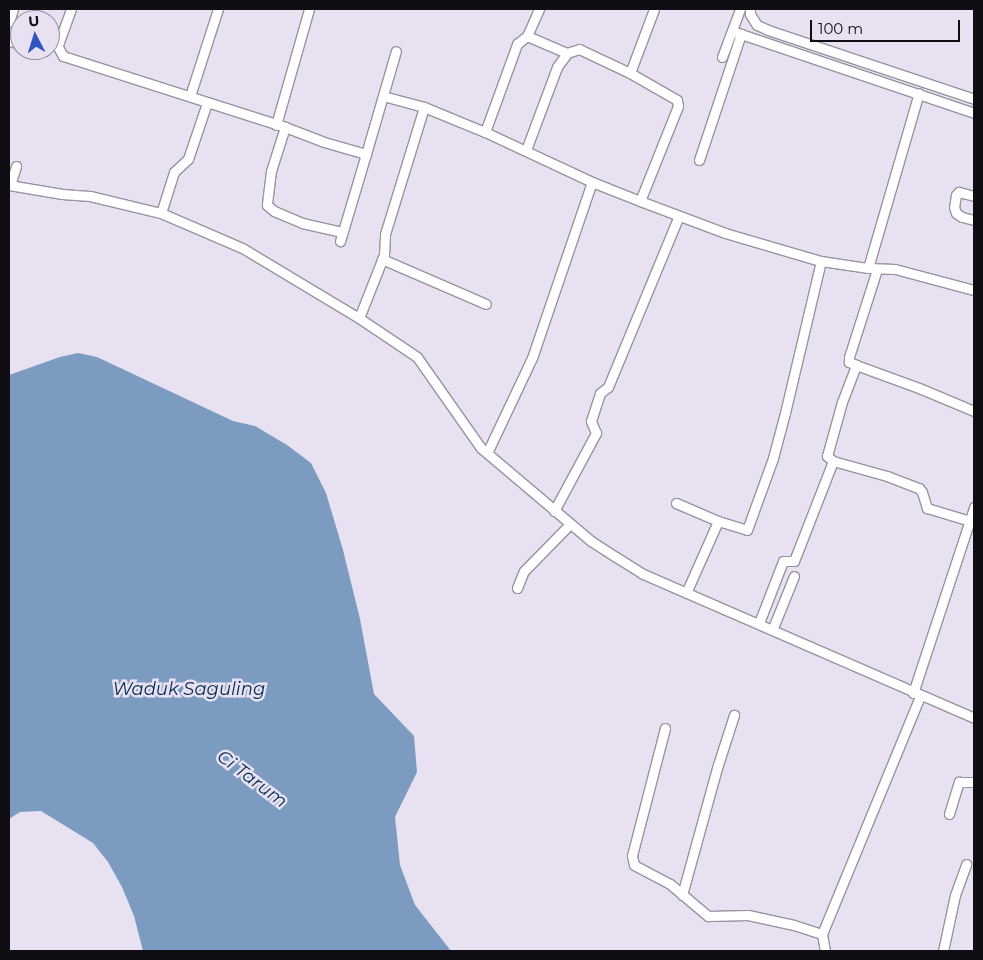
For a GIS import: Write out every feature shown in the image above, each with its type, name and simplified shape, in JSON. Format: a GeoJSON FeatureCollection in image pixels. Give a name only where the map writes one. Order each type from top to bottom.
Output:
{"type":"FeatureCollection","features":[{"type":"Feature","properties":{"kind":"street"},"geometry":{"type":"LineString","coordinates":[[9,22],[13,9]]}},
{"type":"Feature","properties":{"kind":"street"},"geometry":{"type":"LineString","coordinates":[[70,9],[58,47],[63,56],[141,83],[190,96],[324,142],[366,154]]}},
{"type":"Feature","properties":{"kind":"street"},"geometry":{"type":"LineString","coordinates":[[190,96],[218,9]]}},
{"type":"Feature","properties":{"kind":"street"},"geometry":{"type":"LineString","coordinates":[[309,9],[270,171],[267,205],[274,211],[341,237],[396,51]]}},
{"type":"Feature","properties":{"kind":"street"},"geometry":{"type":"LineString","coordinates":[[485,132],[517,44],[527,36],[539,9]]}},
{"type":"Feature","properties":{"kind":"street"},"geometry":{"type":"LineString","coordinates":[[630,72],[654,9]]}},
{"type":"Feature","properties":{"kind":"street"},"geometry":{"type":"LineString","coordinates":[[699,160],[736,32],[740,9]]}},
{"type":"Feature","properties":{"kind":"street"},"geometry":{"type":"LineString","coordinates":[[750,9],[750,14],[757,25],[768,30],[974,99]]}},
{"type":"Feature","properties":{"kind":"street"},"geometry":{"type":"LineString","coordinates":[[722,57],[736,32]]}},
{"type":"Feature","properties":{"kind":"street"},"geometry":{"type":"LineString","coordinates":[[736,32],[974,113]]}},
{"type":"Feature","properties":{"kind":"street"},"geometry":{"type":"LineString","coordinates":[[527,36],[567,53]]}},
{"type":"Feature","properties":{"kind":"street"},"geometry":{"type":"LineString","coordinates":[[526,150],[557,68],[567,53],[579,49],[630,72],[678,102],[640,201]]}},
{"type":"Feature","properties":{"kind":"street"},"geometry":{"type":"LineString","coordinates":[[919,93],[849,362],[974,411]]}},
{"type":"Feature","properties":{"kind":"street"},"geometry":{"type":"LineString","coordinates":[[383,96],[424,107],[526,150],[592,182],[725,233],[821,261],[873,269],[894,268],[974,290]]}},
{"type":"Feature","properties":{"kind":"street"},"geometry":{"type":"LineString","coordinates":[[161,213],[174,172],[188,159],[207,102]]}},
{"type":"Feature","properties":{"kind":"street"},"geometry":{"type":"LineString","coordinates":[[359,318],[382,259],[386,234],[424,107]]}},
{"type":"Feature","properties":{"kind":"street"},"geometry":{"type":"LineString","coordinates":[[16,166],[9,185],[62,194],[90,196],[161,213],[244,249],[359,318],[417,357],[481,448],[590,541],[643,574],[773,628],[974,718]]}},
{"type":"Feature","properties":{"kind":"street"},"geometry":{"type":"LineString","coordinates":[[487,453],[532,358],[592,182]]}},
{"type":"Feature","properties":{"kind":"street"},"geometry":{"type":"LineString","coordinates":[[974,196],[959,192],[956,195],[954,207],[956,212],[962,217],[974,220]]}},
{"type":"Feature","properties":{"kind":"street"},"geometry":{"type":"LineString","coordinates":[[554,511],[596,433],[591,421],[600,393],[608,387],[678,216]]}},
{"type":"Feature","properties":{"kind":"street"},"geometry":{"type":"LineString","coordinates":[[382,259],[486,304]]}},
{"type":"Feature","properties":{"kind":"street"},"geometry":{"type":"LineString","coordinates":[[676,503],[718,521],[747,530],[773,458],[821,261]]}},
{"type":"Feature","properties":{"kind":"street"},"geometry":{"type":"LineString","coordinates":[[856,365],[842,402],[827,456],[833,461],[881,474],[919,488],[927,508],[970,521]]}},
{"type":"Feature","properties":{"kind":"street"},"geometry":{"type":"LineString","coordinates":[[758,623],[783,561],[794,561],[833,461]]}},
{"type":"Feature","properties":{"kind":"street"},"geometry":{"type":"LineString","coordinates":[[825,951],[822,934],[917,694],[974,507]]}},
{"type":"Feature","properties":{"kind":"street"},"geometry":{"type":"LineString","coordinates":[[686,593],[718,521]]}},
{"type":"Feature","properties":{"kind":"street"},"geometry":{"type":"LineString","coordinates":[[517,588],[524,571],[570,524]]}},
{"type":"Feature","properties":{"kind":"street"},"geometry":{"type":"LineString","coordinates":[[773,628],[794,576]]}},
{"type":"Feature","properties":{"kind":"street"},"geometry":{"type":"LineString","coordinates":[[682,895],[717,768],[734,715]]}},
{"type":"Feature","properties":{"kind":"street"},"geometry":{"type":"LineString","coordinates":[[665,728],[632,861],[634,865],[661,878],[708,916],[748,915],[822,934]]}},
{"type":"Feature","properties":{"kind":"street"},"geometry":{"type":"LineString","coordinates":[[949,814],[959,782],[974,782]]}},
{"type":"Feature","properties":{"kind":"street"},"geometry":{"type":"LineString","coordinates":[[943,951],[954,896],[966,864]]}},
{"type":"Feature","properties":{"kind":"water","name":"Waduk Saguling"},"geometry":{"type":"Polygon","coordinates":[[[78,353],[97,357],[233,421],[255,426],[287,445],[311,463],[326,493],[343,550],[360,619],[374,694],[414,736],[417,772],[395,817],[400,865],[415,905],[451,951],[143,951],[134,916],[122,887],[108,862],[93,843],[41,811],[20,812],[9,819],[9,375],[60,357],[78,353]]]}},
{"type":"Feature","properties":{"kind":"water label","name":"Ci Tarum"},"geometry":{"type":"Point","coordinates":[252,779]}}]}
